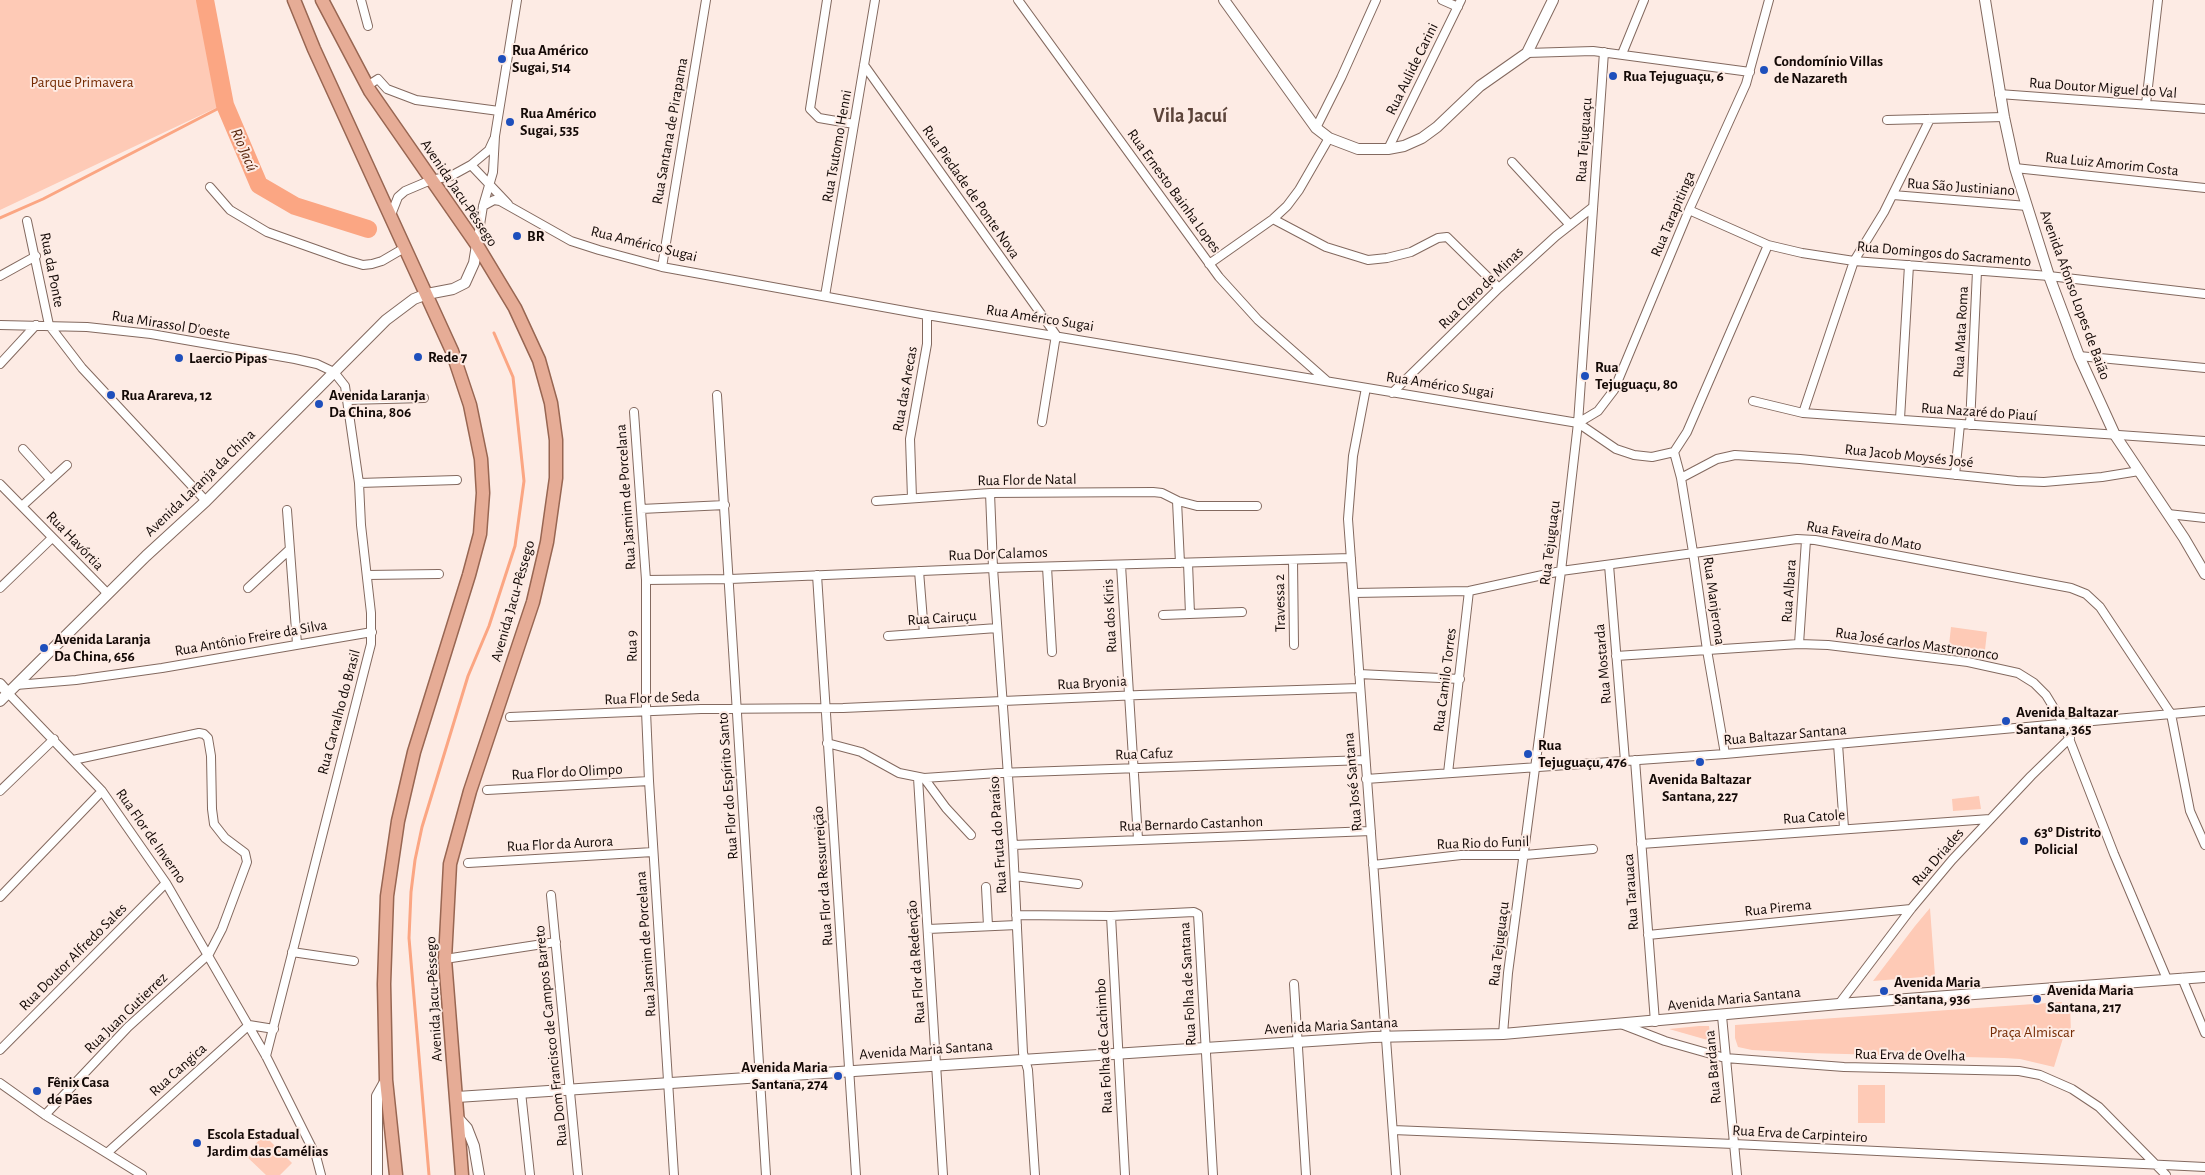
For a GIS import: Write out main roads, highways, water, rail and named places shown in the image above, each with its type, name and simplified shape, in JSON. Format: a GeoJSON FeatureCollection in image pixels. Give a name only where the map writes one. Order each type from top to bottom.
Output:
{"type":"FeatureCollection","features":[{"type":"Feature","properties":{"kind":"highway"},"geometry":{"type":"LineString","coordinates":[[294,0],[314,49],[452,351],[470,405],[481,459],[483,493],[480,534],[414,752],[398,821],[387,896],[384,984],[386,1080],[396,1175]]}},
{"type":"Feature","properties":{"kind":"highway","name":"Avenida Jacu-Pêssego"},"geometry":{"type":"LineString","coordinates":[[322,0],[367,86],[477,245],[515,308],[539,360],[551,403],[556,440],[556,478],[547,542],[533,602],[470,792],[450,864],[445,959],[462,1175]]}},
{"type":"Feature","properties":{"kind":"waterway","name":"Rio Jacú"},"geometry":{"type":"LineString","coordinates":[[205,0],[225,105],[259,185],[295,206],[368,229]]}},
{"type":"Feature","properties":{"kind":"waterway"},"geometry":{"type":"LineString","coordinates":[[0,218],[43,199],[225,105]]}},
{"type":"Feature","properties":{"kind":"waterway"},"geometry":{"type":"LineString","coordinates":[[429,1175],[409,938],[411,892],[415,860],[422,827],[468,676],[489,626],[515,546],[524,481],[513,377],[494,333]]}},
{"type":"Feature","properties":{"kind":"place","name":"Rua Américo Sugai, 514"},"geometry":{"type":"Point","coordinates":[502,59]}},
{"type":"Feature","properties":{"kind":"place","name":"Condomínio Villas de Nazareth"},"geometry":{"type":"Point","coordinates":[1764,70]}},
{"type":"Feature","properties":{"kind":"place","name":"Rua Tejuguaçu, 6"},"geometry":{"type":"Point","coordinates":[1613,76]}},
{"type":"Feature","properties":{"kind":"place","name":"Rua Américo Sugai, 535"},"geometry":{"type":"Point","coordinates":[510,122]}},
{"type":"Feature","properties":{"kind":"place","name":"BR"},"geometry":{"type":"Point","coordinates":[517,236]}},
{"type":"Feature","properties":{"kind":"place","name":"Rede 7"},"geometry":{"type":"Point","coordinates":[418,357]}},
{"type":"Feature","properties":{"kind":"place","name":"Laercio Pipas"},"geometry":{"type":"Point","coordinates":[179,358]}},
{"type":"Feature","properties":{"kind":"place","name":"Rua Tejuguaçu, 80"},"geometry":{"type":"Point","coordinates":[1585,376]}},
{"type":"Feature","properties":{"kind":"place","name":"Rua Arareva, 12"},"geometry":{"type":"Point","coordinates":[111,395]}},
{"type":"Feature","properties":{"kind":"place","name":"Avenida Laranja Da China, 806"},"geometry":{"type":"Point","coordinates":[319,404]}},
{"type":"Feature","properties":{"kind":"place","name":"Avenida Laranja Da China, 656"},"geometry":{"type":"Point","coordinates":[44,648]}},
{"type":"Feature","properties":{"kind":"place","name":"Avenida Baltazar Santana, 365"},"geometry":{"type":"Point","coordinates":[2006,721]}},
{"type":"Feature","properties":{"kind":"place","name":"Rua Tejuguaçu, 476"},"geometry":{"type":"Point","coordinates":[1528,754]}},
{"type":"Feature","properties":{"kind":"place","name":"Avenida Baltazar Santana, 227"},"geometry":{"type":"Point","coordinates":[1700,762]}},
{"type":"Feature","properties":{"kind":"place","name":"63º Distrito Policial"},"geometry":{"type":"Point","coordinates":[2024,841]}},
{"type":"Feature","properties":{"kind":"place","name":"Avenida Maria Santana, 936"},"geometry":{"type":"Point","coordinates":[1884,991]}},
{"type":"Feature","properties":{"kind":"place","name":"Avenida Maria Santana, 217"},"geometry":{"type":"Point","coordinates":[2037,999]}},
{"type":"Feature","properties":{"kind":"place","name":"Avenida Maria Santana, 274"},"geometry":{"type":"Point","coordinates":[838,1076]}},
{"type":"Feature","properties":{"kind":"place","name":"Fênix Casa de Pães"},"geometry":{"type":"Point","coordinates":[37,1091]}},
{"type":"Feature","properties":{"kind":"place","name":"Escola Estadual Jardim das Camélias"},"geometry":{"type":"Point","coordinates":[197,1143]}},
{"type":"Feature","properties":{"kind":"district","name":"Vila Jacuí"},"geometry":{"type":"Point","coordinates":[1190,116]}},
{"type":"Feature","properties":{"kind":"park label","name":"Parque Primavera"},"geometry":{"type":"Point","coordinates":[82,82]}},
{"type":"Feature","properties":{"kind":"park label","name":"Praça Almiscar"},"geometry":{"type":"Point","coordinates":[2032,1032]}}]}
